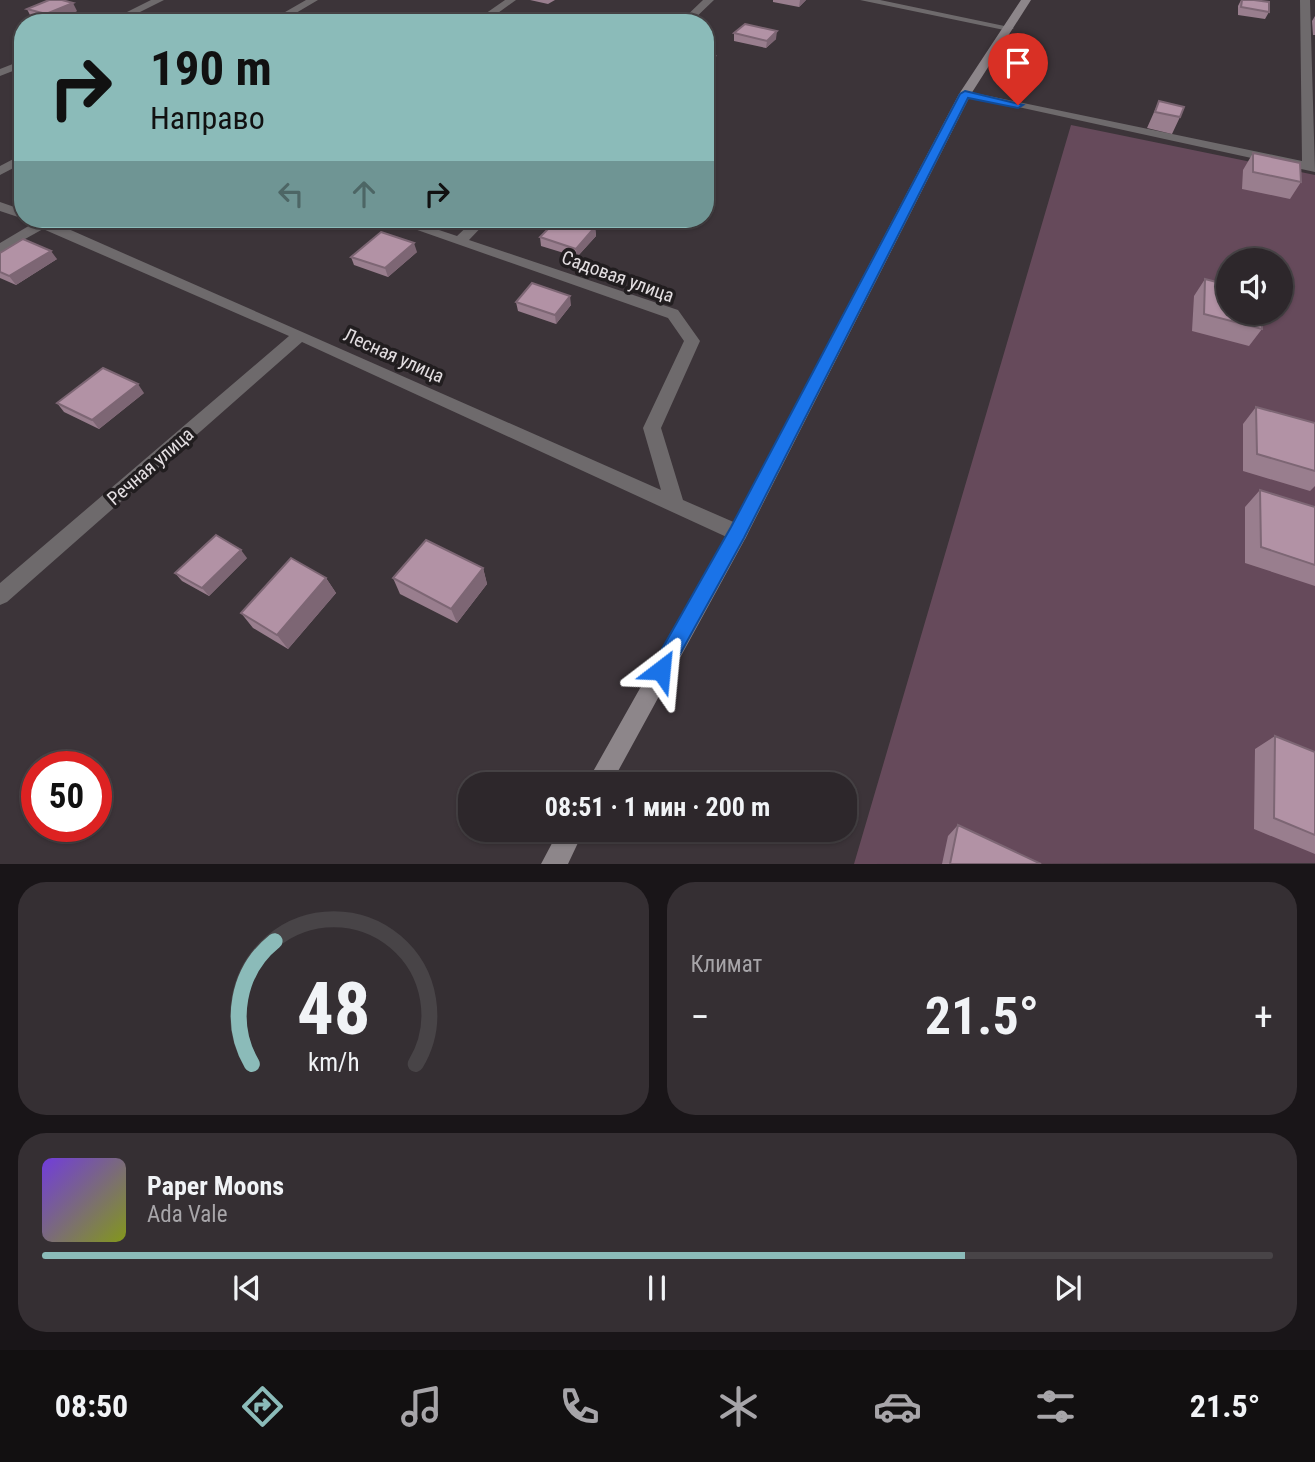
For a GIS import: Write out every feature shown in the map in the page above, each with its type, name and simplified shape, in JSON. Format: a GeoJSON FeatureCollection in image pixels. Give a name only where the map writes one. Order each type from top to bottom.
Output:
{"type":"FeatureCollection","features":[{"type":"Feature","properties":{"kind":"main road"},"geometry":{"type":"LineString","coordinates":[[605,772],[737,533],[965,94],[1026,0]]}},
{"type":"Feature","properties":{"kind":"main road"},"geometry":{"type":"LineString","coordinates":[[554,863],[565,842]]}},
{"type":"Feature","properties":{"kind":"street"},"geometry":{"type":"LineString","coordinates":[[129,14],[159,0]]}},
{"type":"Feature","properties":{"kind":"street"},"geometry":{"type":"LineString","coordinates":[[287,14],[313,0]]}},
{"type":"Feature","properties":{"kind":"street"},"geometry":{"type":"LineString","coordinates":[[490,14],[511,0]]}},
{"type":"Feature","properties":{"kind":"street"},"geometry":{"type":"LineString","coordinates":[[694,14],[709,0]]}},
{"type":"Feature","properties":{"kind":"street"},"geometry":{"type":"LineString","coordinates":[[865,0],[1009,29]]}},
{"type":"Feature","properties":{"kind":"street"},"geometry":{"type":"LineString","coordinates":[[965,94],[1311,167],[1305,0]]}},
{"type":"Feature","properties":{"kind":"street"},"geometry":{"type":"LineString","coordinates":[[0,248],[28,228]]}},
{"type":"Feature","properties":{"kind":"street","name":"Лесная улица"},"geometry":{"type":"LineString","coordinates":[[54,228],[300,335],[737,533]]}},
{"type":"Feature","properties":{"kind":"street","name":"Садовая улица"},"geometry":{"type":"LineString","coordinates":[[420,228],[673,314],[692,341],[652,428],[675,505]]}},
{"type":"Feature","properties":{"kind":"street"},"geometry":{"type":"LineString","coordinates":[[460,241],[473,228]]}},
{"type":"Feature","properties":{"kind":"street","name":"Речная улица"},"geometry":{"type":"LineString","coordinates":[[0,596],[300,335]]}},
{"type":"Feature","properties":{"kind":"shaded area"},"geometry":{"type":"Polygon","coordinates":[[[1071,125],[1315,175],[1315,863],[854,864],[1071,125]]]}},
{"type":"Feature","properties":{"kind":"building"},"geometry":{"type":"Polygon","coordinates":[[[49,0],[73,3],[46,14],[27,9],[49,0]]]}},
{"type":"Feature","properties":{"kind":"building"},"geometry":{"type":"Polygon","coordinates":[[[1242,0],[1269,2],[1269,12],[1241,7],[1242,0]]]}},
{"type":"Feature","properties":{"kind":"building"},"geometry":{"type":"Polygon","coordinates":[[[745,24],[777,31],[767,41],[734,33],[745,24]]]}},
{"type":"Feature","properties":{"kind":"building"},"geometry":{"type":"Polygon","coordinates":[[[1159,101],[1184,107],[1180,117],[1155,112],[1159,101]]]}},
{"type":"Feature","properties":{"kind":"building"},"geometry":{"type":"Polygon","coordinates":[[[1253,153],[1300,163],[1301,182],[1253,172],[1253,153]]]}},
{"type":"Feature","properties":{"kind":"building"},"geometry":{"type":"Polygon","coordinates":[[[549,228],[594,228],[576,249],[540,237],[549,228]]]}},
{"type":"Feature","properties":{"kind":"building"},"geometry":{"type":"Polygon","coordinates":[[[381,232],[414,243],[385,268],[351,257],[381,232]]]}},
{"type":"Feature","properties":{"kind":"building"},"geometry":{"type":"Polygon","coordinates":[[[23,239],[51,251],[9,276],[0,272],[0,253],[23,239]]]}},
{"type":"Feature","properties":{"kind":"building"},"geometry":{"type":"Polygon","coordinates":[[[1205,279],[1216,282],[1216,317],[1204,314],[1205,279]]]}},
{"type":"Feature","properties":{"kind":"building"},"geometry":{"type":"Polygon","coordinates":[[[532,283],[570,296],[555,315],[516,302],[532,283]]]}},
{"type":"Feature","properties":{"kind":"building"},"geometry":{"type":"Polygon","coordinates":[[[103,368],[138,384],[92,420],[57,403],[103,368]]]}},
{"type":"Feature","properties":{"kind":"building"},"geometry":{"type":"Polygon","coordinates":[[[1256,407],[1315,423],[1315,471],[1257,454],[1256,407]]]}},
{"type":"Feature","properties":{"kind":"building"},"geometry":{"type":"Polygon","coordinates":[[[1260,490],[1315,507],[1315,565],[1261,547],[1260,490]]]}},
{"type":"Feature","properties":{"kind":"building"},"geometry":{"type":"Polygon","coordinates":[[[216,535],[241,550],[202,588],[175,573],[216,535]]]}},
{"type":"Feature","properties":{"kind":"building"},"geometry":{"type":"Polygon","coordinates":[[[426,540],[483,568],[451,609],[393,578],[426,540]]]}},
{"type":"Feature","properties":{"kind":"building"},"geometry":{"type":"Polygon","coordinates":[[[291,558],[326,578],[277,635],[241,613],[291,558]]]}},
{"type":"Feature","properties":{"kind":"building"},"geometry":{"type":"Polygon","coordinates":[[[1275,736],[1315,752],[1315,835],[1274,818],[1275,736]]]}},
{"type":"Feature","properties":{"kind":"building"},"geometry":{"type":"Polygon","coordinates":[[[958,825],[1041,864],[950,864],[958,825]]]}},
{"type":"Feature","properties":{"kind":"route"},"geometry":{"type":"LineString","coordinates":[[661,670],[737,533],[965,94],[1018,105]]}}]}
